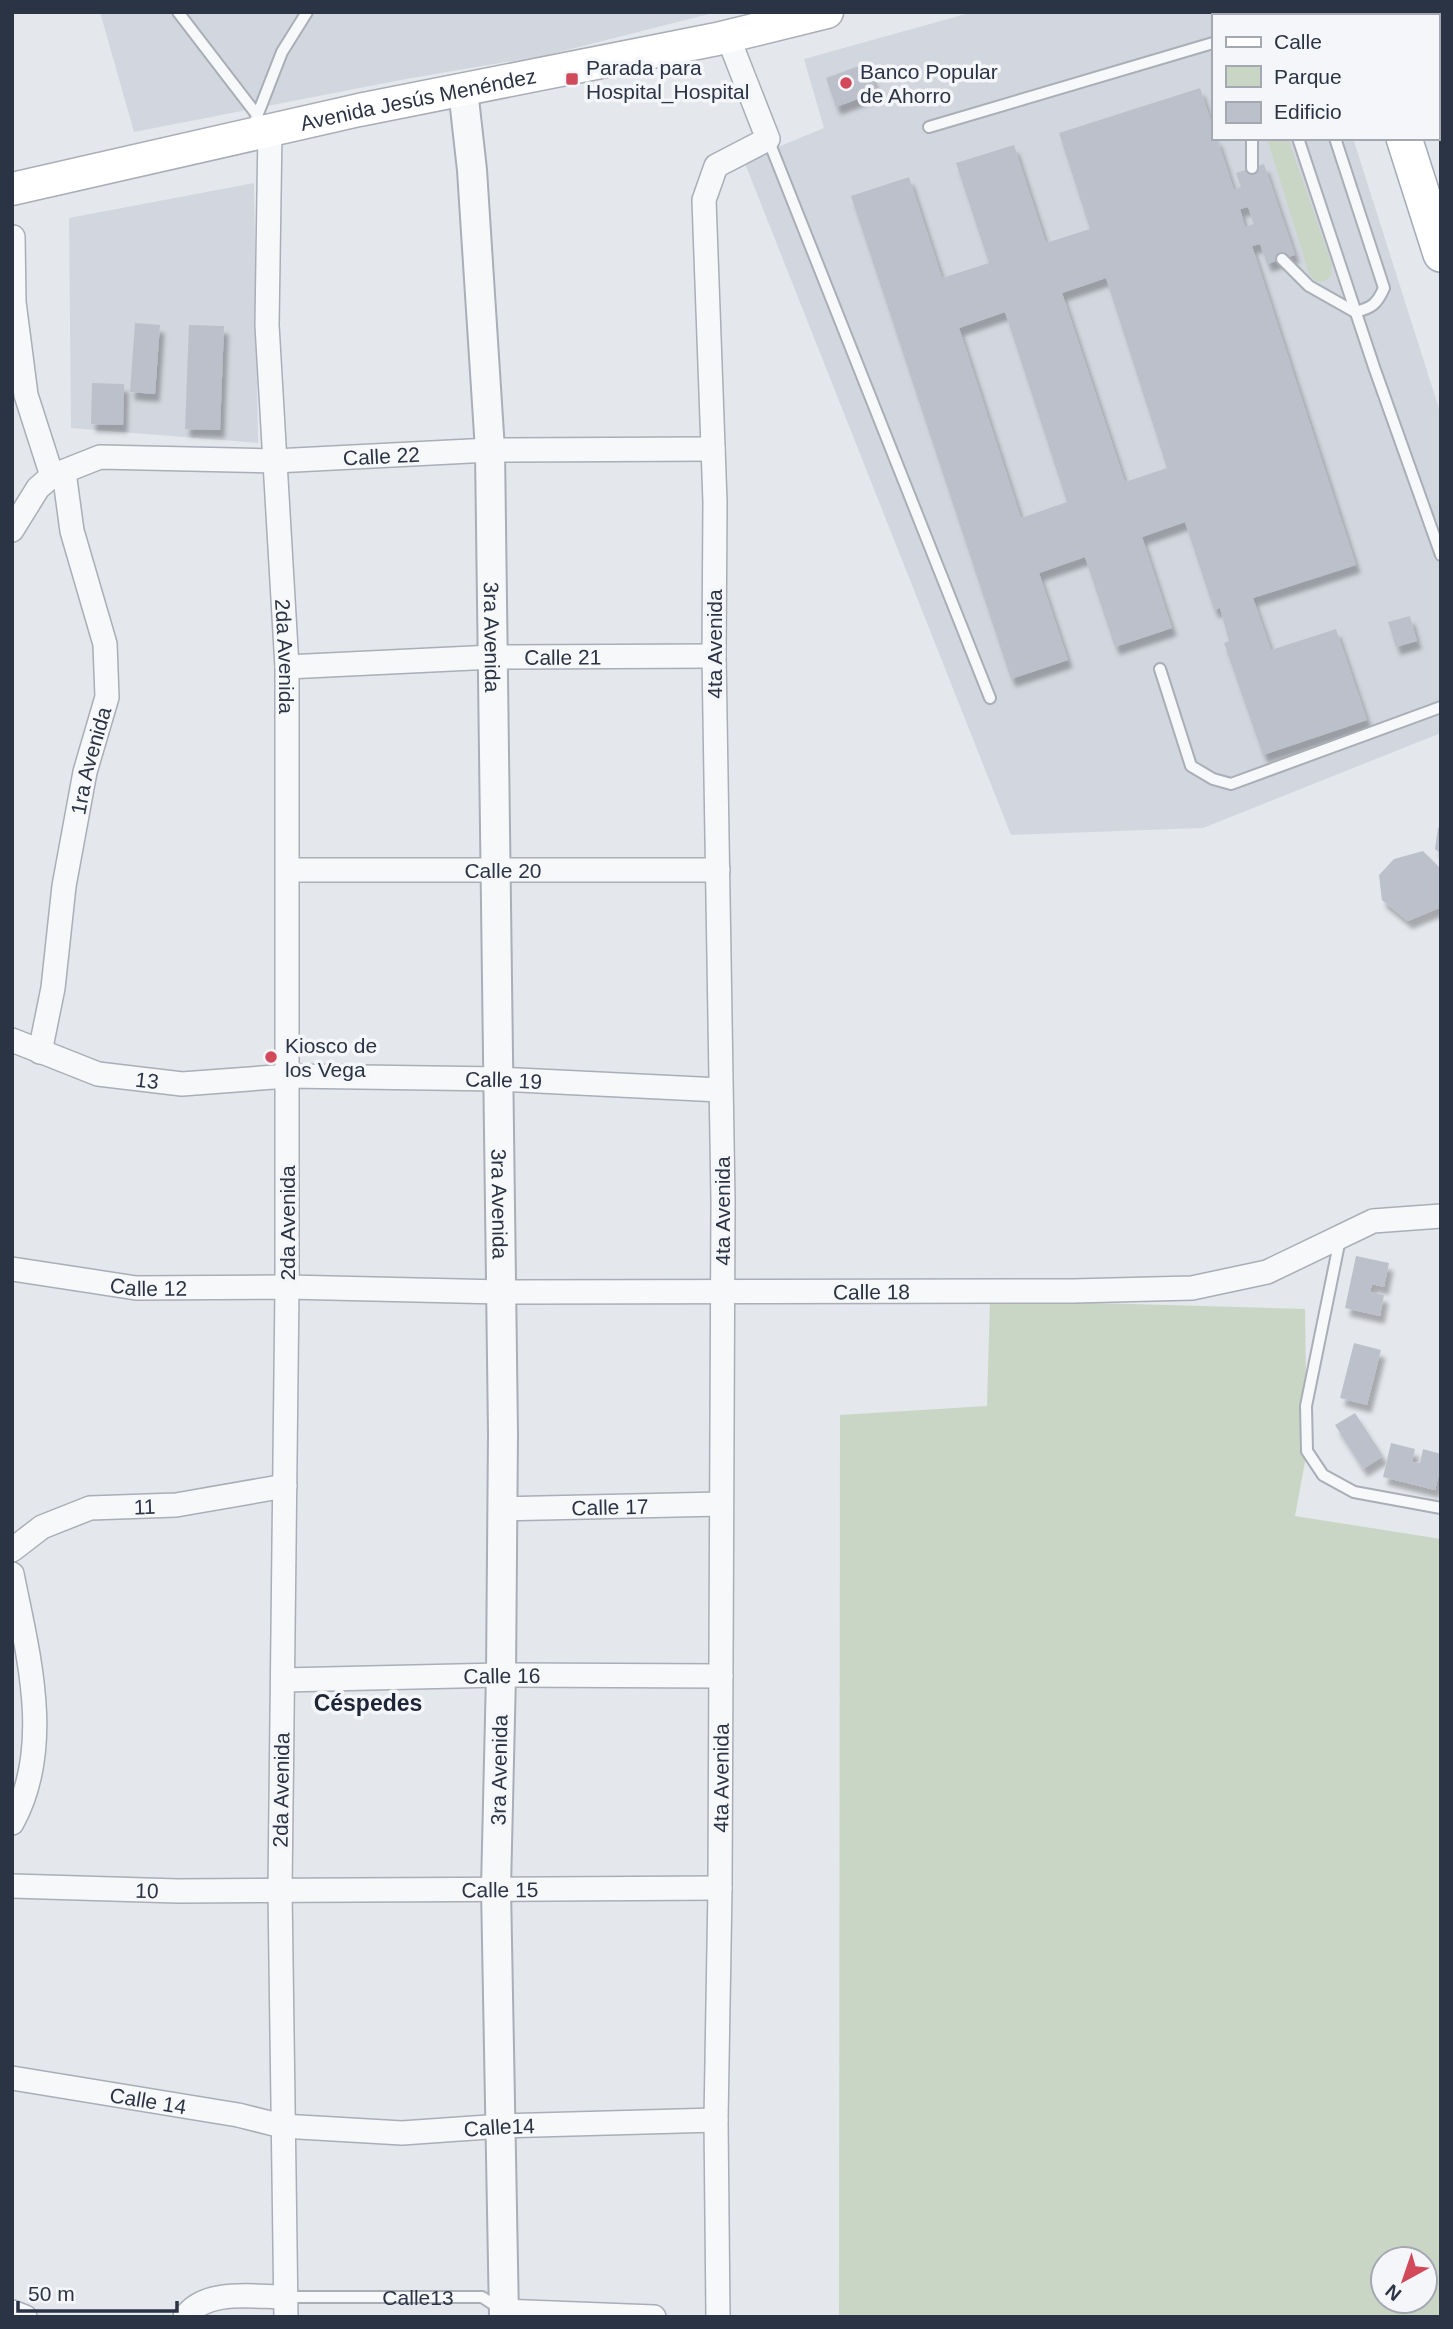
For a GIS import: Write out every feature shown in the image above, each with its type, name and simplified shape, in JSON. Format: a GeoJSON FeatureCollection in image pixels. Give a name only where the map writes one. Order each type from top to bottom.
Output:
{"type":"FeatureCollection","features":[{"type":"Feature","properties":{"kind":"main road","name":"Avenida Jesús Menéndez"},"geometry":{"type":"LineString","coordinates":[[12,188],[259,127],[463,90],[728,37],[827,12]]}},
{"type":"Feature","properties":{"kind":"main road"},"geometry":{"type":"LineString","coordinates":[[1405,140],[1441,254]]}},
{"type":"Feature","properties":{"kind":"street"},"geometry":{"type":"LineString","coordinates":[[728,37],[768,139]]}},
{"type":"Feature","properties":{"kind":"street","name":"3ra Avenida"},"geometry":{"type":"LineString","coordinates":[[463,90],[472,170],[490,450],[502,1292],[501,1675],[496,1888],[504,2314]]}},
{"type":"Feature","properties":{"kind":"street","name":"2da Avenida"},"geometry":{"type":"LineString","coordinates":[[259,127],[267,325],[287,667],[287,1287],[280,1890],[286,2307]]}},
{"type":"Feature","properties":{"kind":"street","name":"4ta Avenida"},"geometry":{"type":"LineString","coordinates":[[718,2317],[716,2120],[720,1888],[722,1290],[713,449],[704,200],[716,166],[768,139]]}},
{"type":"Feature","properties":{"kind":"street","name":"1ra Avenida"},"geometry":{"type":"LineString","coordinates":[[13,237],[14,302],[26,395],[58,474],[105,644],[107,696],[83,785],[64,887],[53,988],[40,1052]]}},
{"type":"Feature","properties":{"kind":"street","name":"Calle 22"},"geometry":{"type":"LineString","coordinates":[[58,474],[100,457],[275,461],[490,450],[713,449]]}},
{"type":"Feature","properties":{"kind":"street"},"geometry":{"type":"LineString","coordinates":[[12,530],[38,488],[58,474]]}},
{"type":"Feature","properties":{"kind":"street","name":"Calle 21"},"geometry":{"type":"LineString","coordinates":[[287,667],[493,657],[714,656]]}},
{"type":"Feature","properties":{"kind":"street","name":"Calle 20"},"geometry":{"type":"LineString","coordinates":[[288,870],[718,870]]}},
{"type":"Feature","properties":{"kind":"street","name":"13"},"geometry":{"type":"LineString","coordinates":[[12,1040],[97,1074],[181,1084],[288,1076]]}},
{"type":"Feature","properties":{"kind":"street","name":"Calle 19"},"geometry":{"type":"LineString","coordinates":[[288,1076],[500,1079],[720,1090]]}},
{"type":"Feature","properties":{"kind":"street","name":"Calle 18"},"geometry":{"type":"LineString","coordinates":[[287,1287],[502,1292],[1073,1291],[1192,1288],[1267,1272],[1373,1221],[1441,1216]]}},
{"type":"Feature","properties":{"kind":"street","name":"Calle 12"},"geometry":{"type":"LineString","coordinates":[[12,1269],[136,1288],[287,1287]]}},
{"type":"Feature","properties":{"kind":"street","name":"11"},"geometry":{"type":"LineString","coordinates":[[12,1550],[42,1527],[90,1508],[176,1506],[285,1486]]}},
{"type":"Feature","properties":{"kind":"street","name":"Calle 17"},"geometry":{"type":"LineString","coordinates":[[502,1509],[721,1504]]}},
{"type":"Feature","properties":{"kind":"street"},"geometry":{"type":"LineString","coordinates":[[12,1574],[28,1654],[35,1724],[30,1774],[12,1823]]}},
{"type":"Feature","properties":{"kind":"street","name":"Calle 16"},"geometry":{"type":"LineString","coordinates":[[283,1680],[501,1675],[720,1676]]}},
{"type":"Feature","properties":{"kind":"street","name":"10"},"geometry":{"type":"LineString","coordinates":[[12,1885],[178,1891],[280,1890]]}},
{"type":"Feature","properties":{"kind":"street","name":"Calle 15"},"geometry":{"type":"LineString","coordinates":[[280,1890],[720,1888]]}},
{"type":"Feature","properties":{"kind":"street","name":"Calle 14"},"geometry":{"type":"LineString","coordinates":[[12,2078],[238,2115],[282,2126]]}},
{"type":"Feature","properties":{"kind":"street","name":"Calle14"},"geometry":{"type":"LineString","coordinates":[[282,2126],[402,2133],[502,2126],[716,2120]]}},
{"type":"Feature","properties":{"kind":"street","name":"Calle13"},"geometry":{"type":"LineString","coordinates":[[185,2317],[203,2301],[237,2297],[286,2307]]}},
{"type":"Feature","properties":{"kind":"street"},"geometry":{"type":"LineString","coordinates":[[12,2312],[25,2317]]}},
{"type":"Feature","properties":{"kind":"street","name":"Calle13"},"geometry":{"type":"LineString","coordinates":[[504,2314],[654,2317]]}},
{"type":"Feature","properties":{"kind":"lane"},"geometry":{"type":"LineString","coordinates":[[178,12],[259,127]]}},
{"type":"Feature","properties":{"kind":"lane"},"geometry":{"type":"LineString","coordinates":[[259,127],[282,52],[307,12]]}},
{"type":"Feature","properties":{"kind":"lane"},"geometry":{"type":"LineString","coordinates":[[929,127],[1212,43]]}},
{"type":"Feature","properties":{"kind":"lane"},"geometry":{"type":"LineString","coordinates":[[768,139],[990,698]]}},
{"type":"Feature","properties":{"kind":"lane"},"geometry":{"type":"LineString","coordinates":[[1252,140],[1252,168]]}},
{"type":"Feature","properties":{"kind":"lane"},"geometry":{"type":"LineString","coordinates":[[1299,140],[1355,312],[1441,555]]}},
{"type":"Feature","properties":{"kind":"lane"},"geometry":{"type":"LineString","coordinates":[[1282,259],[1309,286],[1355,312],[1371,308],[1379,300],[1384,288],[1336,140]]}},
{"type":"Feature","properties":{"kind":"lane"},"geometry":{"type":"LineString","coordinates":[[1160,669],[1191,766],[1213,779],[1231,784],[1441,707]]}},
{"type":"Feature","properties":{"kind":"lane"},"geometry":{"type":"LineString","coordinates":[[1340,1236],[1306,1406],[1307,1451],[1323,1475],[1354,1492],[1441,1508]]}},
{"type":"Feature","properties":{"kind":"lane","name":"Calle13"},"geometry":{"type":"LineString","coordinates":[[286,2307],[482,2297],[504,2314]]}},
{"type":"Feature","properties":{"kind":"shaded area"},"geometry":{"type":"Polygon","coordinates":[[[100,12],[717,12],[547,55],[406,79],[134,132],[100,12]]]}},
{"type":"Feature","properties":{"kind":"shaded area"},"geometry":{"type":"Polygon","coordinates":[[[973,12],[1313,12],[1212,14],[1212,140],[1354,140],[1441,415],[1441,733],[1203,828],[1011,835],[744,161],[824,128],[804,59],[973,12]]]}},
{"type":"Feature","properties":{"kind":"shaded area"},"geometry":{"type":"Polygon","coordinates":[[[1441,12],[1441,129],[1439,14],[1402,14],[1441,12]]]}},
{"type":"Feature","properties":{"kind":"shaded area"},"geometry":{"type":"Polygon","coordinates":[[[254,183],[258,443],[71,428],[69,218],[254,183]]]}},
{"type":"Feature","properties":{"kind":"green space"},"geometry":{"type":"Polygon","coordinates":[[[1268,140],[1289,140],[1332,265],[1331,276],[1325,281],[1317,282],[1309,274],[1268,140]]]}},
{"type":"Feature","properties":{"kind":"green space"},"geometry":{"type":"Polygon","coordinates":[[[990,1300],[1305,1309],[1307,1451],[1295,1516],[1441,1539],[1441,2317],[839,2317],[840,1415],[987,1406],[990,1300]]]}},
{"type":"Feature","properties":{"kind":"building"},"geometry":{"type":"Polygon","coordinates":[[[867,63],[877,92],[836,107],[826,78],[867,63]]]}},
{"type":"Feature","properties":{"kind":"building"},"geometry":{"type":"Polygon","coordinates":[[[1200,88],[1212,124],[1212,140],[1218,140],[1234,190],[1241,187],[1236,173],[1264,164],[1295,255],[1267,264],[1260,244],[1252,246],[1356,565],[1253,598],[1271,650],[1336,629],[1367,720],[1263,755],[1224,643],[1229,641],[1220,608],[1214,610],[1185,522],[1142,537],[1172,628],[1115,647],[1085,557],[1039,573],[1068,660],[1011,679],[851,196],[909,177],[942,278],[989,263],[956,163],[1014,145],[1046,243],[1090,229],[1059,133],[1200,88]],[[1248,207],[1240,209],[1245,227],[1254,224],[1248,207]],[[1106,278],[1062,293],[1125,482],[1167,468],[1106,278]],[[1005,312],[959,328],[1021,518],[1067,502],[1005,312]]]}},
{"type":"Feature","properties":{"kind":"building"},"geometry":{"type":"Polygon","coordinates":[[[135,323],[160,325],[155,394],[130,392],[135,323]]]}},
{"type":"Feature","properties":{"kind":"building"},"geometry":{"type":"Polygon","coordinates":[[[189,325],[224,326],[220,430],[185,429],[189,325]]]}},
{"type":"Feature","properties":{"kind":"building"},"geometry":{"type":"Polygon","coordinates":[[[92,383],[124,384],[123,425],[91,424],[92,383]]]}},
{"type":"Feature","properties":{"kind":"building"},"geometry":{"type":"Polygon","coordinates":[[[1410,616],[1417,641],[1396,647],[1388,622],[1410,616]]]}},
{"type":"Feature","properties":{"kind":"building"},"geometry":{"type":"Polygon","coordinates":[[[1441,827],[1441,854],[1435,849],[1438,828],[1441,827]]]}},
{"type":"Feature","properties":{"kind":"building"},"geometry":{"type":"Polygon","coordinates":[[[1423,851],[1441,869],[1439,908],[1408,921],[1382,900],[1379,875],[1394,859],[1423,851]]]}},
{"type":"Feature","properties":{"kind":"building"},"geometry":{"type":"Polygon","coordinates":[[[1356,1256],[1389,1263],[1384,1287],[1372,1284],[1370,1292],[1384,1295],[1380,1316],[1345,1308],[1356,1256]]]}},
{"type":"Feature","properties":{"kind":"building"},"geometry":{"type":"Polygon","coordinates":[[[1354,1343],[1381,1350],[1367,1405],[1340,1398],[1354,1343]]]}},
{"type":"Feature","properties":{"kind":"building"},"geometry":{"type":"Polygon","coordinates":[[[1355,1413],[1383,1456],[1363,1469],[1335,1425],[1355,1413]]]}},
{"type":"Feature","properties":{"kind":"building"},"geometry":{"type":"Polygon","coordinates":[[[1391,1443],[1415,1449],[1412,1462],[1420,1463],[1423,1449],[1441,1454],[1435,1490],[1383,1477],[1391,1443]]]}},
{"type":"Feature","properties":{"kind":"place","name":"Parada para Hospital_Hospital"},"geometry":{"type":"Point","coordinates":[572,79]}},
{"type":"Feature","properties":{"kind":"place","name":"Banco Popular de Ahorro"},"geometry":{"type":"Point","coordinates":[846,83]}},
{"type":"Feature","properties":{"kind":"place","name":"Kiosco de los Vega"},"geometry":{"type":"Point","coordinates":[271,1057]}},
{"type":"Feature","properties":{"kind":"district","name":"Céspedes"},"geometry":{"type":"Point","coordinates":[368,1703]}}]}
